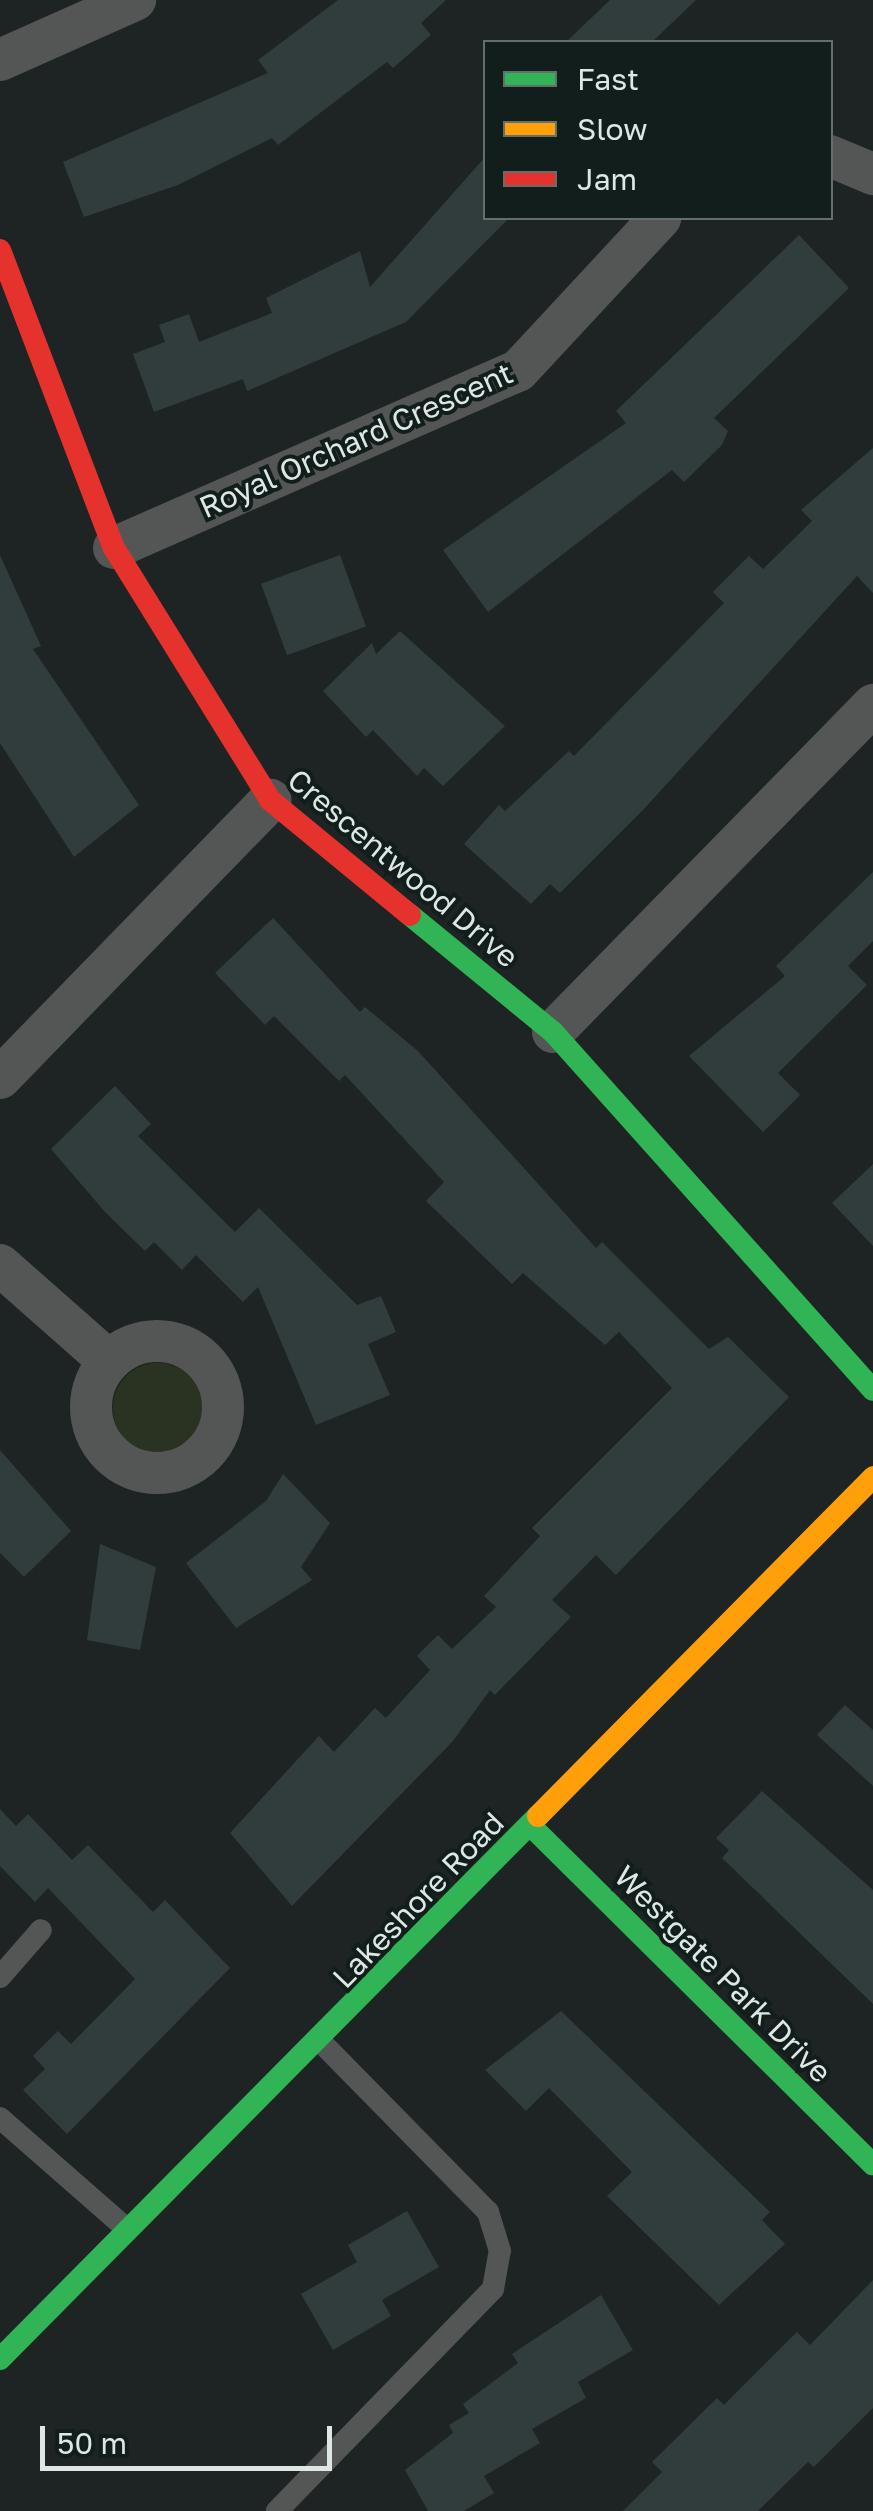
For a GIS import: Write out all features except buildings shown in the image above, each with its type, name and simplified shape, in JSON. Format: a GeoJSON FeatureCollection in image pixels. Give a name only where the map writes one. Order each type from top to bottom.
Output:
{"type":"FeatureCollection","features":[{"type":"Feature","properties":{"kind":"street"},"geometry":{"type":"LineString","coordinates":[[0,60],[135,0]]}},
{"type":"Feature","properties":{"kind":"street"},"geometry":{"type":"LineString","coordinates":[[833,157],[873,174]]}},
{"type":"Feature","properties":{"kind":"street","name":"Royal Orchard Crescent"},"geometry":{"type":"LineString","coordinates":[[114,548],[518,370],[658,220]]}},
{"type":"Feature","properties":{"kind":"street","name":"Crescentwood Drive"},"geometry":{"type":"LineString","coordinates":[[0,250],[114,548],[270,800],[553,1032],[873,1390]]}},
{"type":"Feature","properties":{"kind":"street"},"geometry":{"type":"LineString","coordinates":[[553,1032],[873,705]]}},
{"type":"Feature","properties":{"kind":"street"},"geometry":{"type":"LineString","coordinates":[[0,1078],[270,800]]}},
{"type":"Feature","properties":{"kind":"street"},"geometry":{"type":"LineString","coordinates":[[0,1265],[109,1360]]}},
{"type":"Feature","properties":{"kind":"street","name":"Lakeshore Road"},"geometry":{"type":"LineString","coordinates":[[0,2359],[321,2042],[873,1477]]}},
{"type":"Feature","properties":{"kind":"street","name":"Westgate Park Drive"},"geometry":{"type":"LineString","coordinates":[[531,1826],[873,2164]]}},
{"type":"Feature","properties":{"kind":"lane"},"geometry":{"type":"LineString","coordinates":[[0,1977],[41,1930]]}},
{"type":"Feature","properties":{"kind":"lane"},"geometry":{"type":"LineString","coordinates":[[277,2511],[493,2289],[500,2251],[488,2212],[321,2042]]}},
{"type":"Feature","properties":{"kind":"lane"},"geometry":{"type":"LineString","coordinates":[[0,2118],[127,2230]]}},
{"type":"Feature","properties":{"kind":"green space"},"geometry":{"type":"Polygon","coordinates":[[[158,1363],[190,1376],[203,1408],[190,1440],[158,1453],[126,1440],[113,1408],[126,1376],[158,1363]]]}},
{"type":"Feature","properties":{"kind":"traffic: fast"},"geometry":{"type":"LineString","coordinates":[[410,915],[553,1032],[873,1390]]}},
{"type":"Feature","properties":{"kind":"traffic: fast"},"geometry":{"type":"LineString","coordinates":[[0,2359],[538,1816]]}},
{"type":"Feature","properties":{"kind":"traffic: fast"},"geometry":{"type":"LineString","coordinates":[[531,1826],[873,2164]]}},
{"type":"Feature","properties":{"kind":"traffic: slow"},"geometry":{"type":"LineString","coordinates":[[538,1816],[873,1477]]}},
{"type":"Feature","properties":{"kind":"traffic: jam"},"geometry":{"type":"LineString","coordinates":[[0,250],[114,548],[270,800],[410,915]]}}]}
